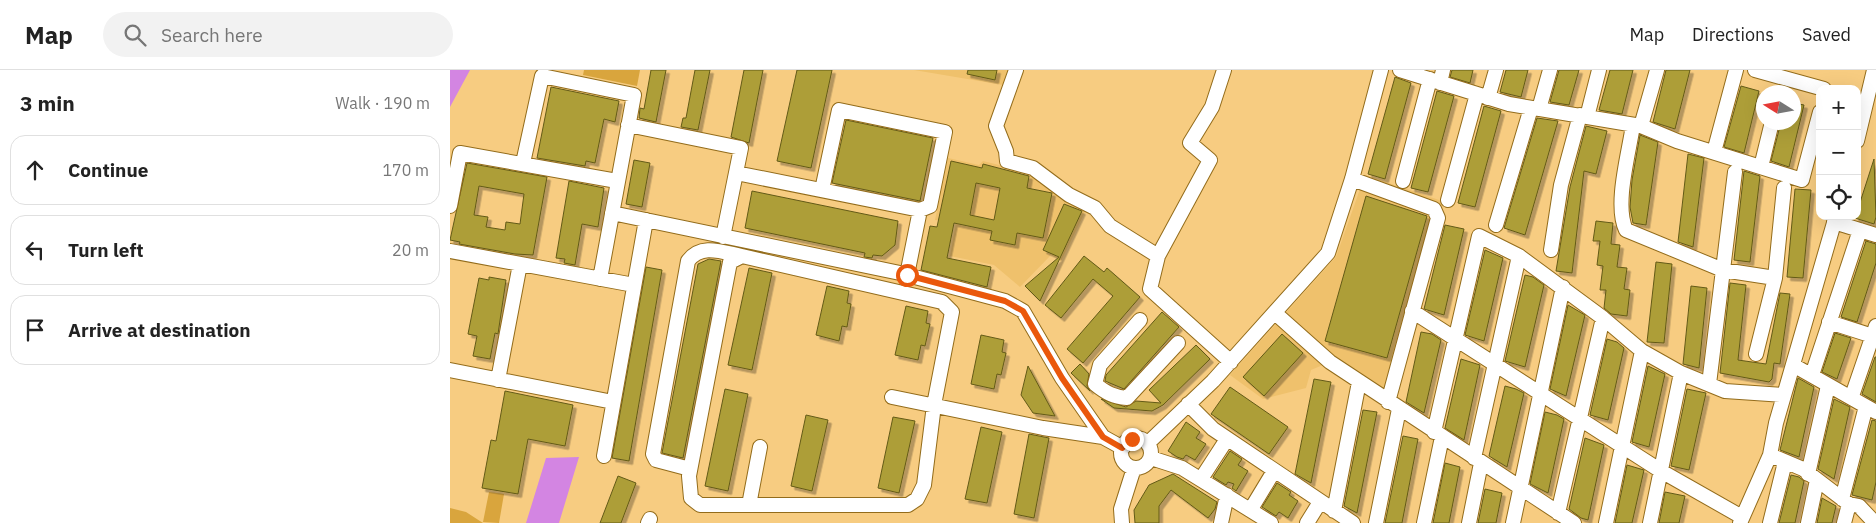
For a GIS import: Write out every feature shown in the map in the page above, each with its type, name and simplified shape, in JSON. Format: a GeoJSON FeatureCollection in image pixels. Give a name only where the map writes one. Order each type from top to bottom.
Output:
{"type":"FeatureCollection","features":[{"type":"Feature","properties":{"kind":"street"},"geometry":{"type":"LineString","coordinates":[[1016,70],[996,126],[1006,151],[1007,161],[1033,168],[1069,195],[1095,208],[1110,226],[1158,256]]}},
{"type":"Feature","properties":{"kind":"street"},"geometry":{"type":"LineString","coordinates":[[1224,70],[1212,107],[1190,143],[1210,160],[1158,256],[1150,289],[1230,362]]}},
{"type":"Feature","properties":{"kind":"street"},"geometry":{"type":"LineString","coordinates":[[1148,443],[1230,362],[1328,253],[1352,178],[1381,70]]}},
{"type":"Feature","properties":{"kind":"street"},"geometry":{"type":"LineString","coordinates":[[1400,70],[1438,77],[1483,96],[1535,108],[1637,126],[1802,180],[1816,127]]}},
{"type":"Feature","properties":{"kind":"street"},"geometry":{"type":"LineString","coordinates":[[1448,200],[1483,96],[1496,70]]}},
{"type":"Feature","properties":{"kind":"street"},"geometry":{"type":"LineString","coordinates":[[1496,225],[1535,108],[1550,70]]}},
{"type":"Feature","properties":{"kind":"street"},"geometry":{"type":"LineString","coordinates":[[1552,250],[1561,185],[1599,70]]}},
{"type":"Feature","properties":{"kind":"street"},"geometry":{"type":"LineString","coordinates":[[1657,70],[1637,126],[1622,211],[1621,221],[1626,230],[1723,270],[1775,278]]}},
{"type":"Feature","properties":{"kind":"street"},"geometry":{"type":"LineString","coordinates":[[1714,152],[1736,70]]}},
{"type":"Feature","properties":{"kind":"street"},"geometry":{"type":"LineString","coordinates":[[1755,70],[1816,87]]}},
{"type":"Feature","properties":{"kind":"street"},"geometry":{"type":"LineString","coordinates":[[1860,130],[1874,70]]}},
{"type":"Feature","properties":{"kind":"street"},"geometry":{"type":"LineString","coordinates":[[523,163],[542,76],[634,95],[600,279]]}},
{"type":"Feature","properties":{"kind":"street"},"geometry":{"type":"LineString","coordinates":[[1403,182],[1438,77]]}},
{"type":"Feature","properties":{"kind":"street"},"geometry":{"type":"LineString","coordinates":[[736,173],[920,210],[930,206],[945,132],[839,110],[822,190]]}},
{"type":"Feature","properties":{"kind":"street"},"geometry":{"type":"LineString","coordinates":[[628,125],[741,148],[723,237]]}},
{"type":"Feature","properties":{"kind":"street"},"geometry":{"type":"LineString","coordinates":[[1761,167],[1770,130]]}},
{"type":"Feature","properties":{"kind":"street"},"geometry":{"type":"LineString","coordinates":[[450,206],[460,154],[523,163],[618,181]]}},
{"type":"Feature","properties":{"kind":"street"},"geometry":{"type":"LineString","coordinates":[[1709,384],[1736,172]]}},
{"type":"Feature","properties":{"kind":"street"},"geometry":{"type":"LineString","coordinates":[[1352,178],[1434,209],[1438,218],[1412,311],[1393,406],[1376,523]]}},
{"type":"Feature","properties":{"kind":"street"},"geometry":{"type":"LineString","coordinates":[[1756,354],[1775,278],[1784,188]]}},
{"type":"Feature","properties":{"kind":"street"},"geometry":{"type":"LineString","coordinates":[[907,275],[920,210]]}},
{"type":"Feature","properties":{"kind":"street"},"geometry":{"type":"LineString","coordinates":[[612,213],[907,275],[1005,301],[1023,311],[1076,398],[1103,437]]}},
{"type":"Feature","properties":{"kind":"street"},"geometry":{"type":"LineString","coordinates":[[604,456],[646,220]]}},
{"type":"Feature","properties":{"kind":"street"},"geometry":{"type":"LineString","coordinates":[[1412,311],[1661,471],[1741,520],[1770,455],[1784,395],[1835,220]]}},
{"type":"Feature","properties":{"kind":"street"},"geometry":{"type":"LineString","coordinates":[[1837,220],[1876,235]]}},
{"type":"Feature","properties":{"kind":"street"},"geometry":{"type":"LineString","coordinates":[[1813,372],[1860,230]]}},
{"type":"Feature","properties":{"kind":"street"},"geometry":{"type":"LineString","coordinates":[[1424,523],[1456,339],[1479,236],[1519,256],[1563,287],[1642,351],[1681,374],[1725,391],[1784,395]]}},
{"type":"Feature","properties":{"kind":"street"},"geometry":{"type":"LineString","coordinates":[[690,469],[662,463],[656,460],[653,454],[688,261],[693,253],[702,249],[742,256],[942,302],[952,312],[934,405],[924,486],[917,499],[908,504],[700,505],[691,498],[690,469],[730,262],[742,256]]}},
{"type":"Feature","properties":{"kind":"street"},"geometry":{"type":"LineString","coordinates":[[450,251],[634,285]]}},
{"type":"Feature","properties":{"kind":"street"},"geometry":{"type":"LineString","coordinates":[[1469,523],[1477,460],[1495,364],[1519,256]]}},
{"type":"Feature","properties":{"kind":"street"},"geometry":{"type":"LineString","coordinates":[[498,380],[520,264]]}},
{"type":"Feature","properties":{"kind":"street"},"geometry":{"type":"LineString","coordinates":[[1513,523],[1563,287]]}},
{"type":"Feature","properties":{"kind":"street"},"geometry":{"type":"LineString","coordinates":[[1275,313],[1330,362],[1564,519],[1579,418],[1603,318]]}},
{"type":"Feature","properties":{"kind":"street"},"geometry":{"type":"LineString","coordinates":[[1076,398],[1096,384],[1100,364],[1140,320]]}},
{"type":"Feature","properties":{"kind":"street"},"geometry":{"type":"LineString","coordinates":[[1830,322],[1875,333],[1853,394]]}},
{"type":"Feature","properties":{"kind":"street"},"geometry":{"type":"LineString","coordinates":[[1096,384],[1115,397],[1127,398],[1178,344]]}},
{"type":"Feature","properties":{"kind":"street"},"geometry":{"type":"LineString","coordinates":[[1606,523],[1642,351]]}},
{"type":"Feature","properties":{"kind":"street"},"geometry":{"type":"LineString","coordinates":[[1793,365],[1870,411],[1845,501],[1844,523]]}},
{"type":"Feature","properties":{"kind":"street"},"geometry":{"type":"LineString","coordinates":[[450,370],[613,402]]}},
{"type":"Feature","properties":{"kind":"street"},"geometry":{"type":"LineString","coordinates":[[1650,523],[1681,374]]}},
{"type":"Feature","properties":{"kind":"street"},"geometry":{"type":"LineString","coordinates":[[1334,511],[1359,382]]}},
{"type":"Feature","properties":{"kind":"street"},"geometry":{"type":"LineString","coordinates":[[1808,523],[1813,477],[1827,390]]}},
{"type":"Feature","properties":{"kind":"street"},"geometry":{"type":"LineString","coordinates":[[892,397],[1043,428],[1103,437],[1122,448]]}},
{"type":"Feature","properties":{"kind":"street"},"geometry":{"type":"LineString","coordinates":[[1188,404],[1213,429],[1353,523]]}},
{"type":"Feature","properties":{"kind":"street"},"geometry":{"type":"LineString","coordinates":[[1122,448],[1132,439],[1138,438],[1148,443]]}},
{"type":"Feature","properties":{"kind":"street"},"geometry":{"type":"LineString","coordinates":[[1201,479],[1227,439]]}},
{"type":"Feature","properties":{"kind":"street"},"geometry":{"type":"LineString","coordinates":[[1148,443],[1151,458]]}},
{"type":"Feature","properties":{"kind":"street"},"geometry":{"type":"LineString","coordinates":[[749,505],[760,447]]}},
{"type":"Feature","properties":{"kind":"street"},"geometry":{"type":"LineString","coordinates":[[1122,448],[1123,460],[1134,468],[1144,466],[1151,458]]}},
{"type":"Feature","properties":{"kind":"street"},"geometry":{"type":"LineString","coordinates":[[1770,455],[1813,477],[1845,501],[1859,506],[1875,523]]}},
{"type":"Feature","properties":{"kind":"street"},"geometry":{"type":"LineString","coordinates":[[1151,458],[1182,468],[1251,509],[1270,523]]}},
{"type":"Feature","properties":{"kind":"street"},"geometry":{"type":"LineString","coordinates":[[1770,523],[1785,462]]}},
{"type":"Feature","properties":{"kind":"street"},"geometry":{"type":"LineString","coordinates":[[1122,523],[1122,509],[1134,468]]}},
{"type":"Feature","properties":{"kind":"street"},"geometry":{"type":"LineString","coordinates":[[1251,509],[1274,471]]}},
{"type":"Feature","properties":{"kind":"street"},"geometry":{"type":"LineString","coordinates":[[1220,523],[1227,495]]}},
{"type":"Feature","properties":{"kind":"street"},"geometry":{"type":"LineString","coordinates":[[1307,523],[1320,502]]}},
{"type":"Feature","properties":{"kind":"shaded area"},"geometry":{"type":"Polygon","coordinates":[[[450,70],[470,70],[450,107],[450,70]]]}},
{"type":"Feature","properties":{"kind":"shaded area"},"geometry":{"type":"Polygon","coordinates":[[[584,70],[640,70],[637,86],[583,75],[584,70]]]}},
{"type":"Feature","properties":{"kind":"shaded area"},"geometry":{"type":"Polygon","coordinates":[[[914,70],[1009,70],[1003,85],[914,70]]]}},
{"type":"Feature","properties":{"kind":"shaded area"},"geometry":{"type":"Polygon","coordinates":[[[948,158],[979,165],[983,161],[1031,173],[1086,210],[1061,261],[1051,255],[1020,287],[994,265],[950,256],[956,223],[935,220],[948,158]]]}},
{"type":"Feature","properties":{"kind":"shaded area"},"geometry":{"type":"Polygon","coordinates":[[[1365,175],[1442,201],[1443,220],[1393,406],[1330,362],[1311,370],[1306,388],[1263,399],[1230,375],[1336,257],[1365,175]]]}},
{"type":"Feature","properties":{"kind":"shaded area"},"geometry":{"type":"Polygon","coordinates":[[[579,457],[559,523],[526,523],[546,458],[579,457]]]}},
{"type":"Feature","properties":{"kind":"shaded area"},"geometry":{"type":"Polygon","coordinates":[[[489,492],[504,494],[499,523],[483,522],[489,492]]]}},
{"type":"Feature","properties":{"kind":"shaded area"},"geometry":{"type":"Polygon","coordinates":[[[450,508],[466,512],[483,523],[450,523],[450,508]]]}},
{"type":"Feature","properties":{"kind":"building"},"geometry":{"type":"Polygon","coordinates":[[[651,70],[666,70],[656,122],[639,118],[640,108],[644,109],[651,70]]]}},
{"type":"Feature","properties":{"kind":"building"},"geometry":{"type":"Polygon","coordinates":[[[695,70],[710,70],[698,130],[681,127],[683,118],[686,118],[695,70]]]}},
{"type":"Feature","properties":{"kind":"building"},"geometry":{"type":"Polygon","coordinates":[[[744,70],[763,70],[749,143],[731,137],[744,70]]]}},
{"type":"Feature","properties":{"kind":"building"},"geometry":{"type":"Polygon","coordinates":[[[797,70],[832,70],[811,168],[777,161],[797,70]]]}},
{"type":"Feature","properties":{"kind":"building"},"geometry":{"type":"Polygon","coordinates":[[[968,70],[997,70],[995,80],[967,74],[968,70]]]}},
{"type":"Feature","properties":{"kind":"building"},"geometry":{"type":"Polygon","coordinates":[[[1452,70],[1473,70],[1470,83],[1450,77],[1452,70]]]}},
{"type":"Feature","properties":{"kind":"building"},"geometry":{"type":"Polygon","coordinates":[[[1506,70],[1528,70],[1521,97],[1500,92],[1506,70]]]}},
{"type":"Feature","properties":{"kind":"building"},"geometry":{"type":"Polygon","coordinates":[[[1559,70],[1579,70],[1569,105],[1550,102],[1559,70]]]}},
{"type":"Feature","properties":{"kind":"building"},"geometry":{"type":"Polygon","coordinates":[[[1610,70],[1633,70],[1622,114],[1599,110],[1610,70]]]}},
{"type":"Feature","properties":{"kind":"building"},"geometry":{"type":"Polygon","coordinates":[[[1666,70],[1690,70],[1675,129],[1653,122],[1666,70]]]}},
{"type":"Feature","properties":{"kind":"building"},"geometry":{"type":"Polygon","coordinates":[[[1395,77],[1411,83],[1385,179],[1368,174],[1395,77]]]}},
{"type":"Feature","properties":{"kind":"building"},"geometry":{"type":"Polygon","coordinates":[[[1741,86],[1756,90],[1756,103],[1744,153],[1724,147],[1741,86]]]}},
{"type":"Feature","properties":{"kind":"building"},"geometry":{"type":"Polygon","coordinates":[[[551,87],[619,101],[615,122],[604,119],[595,163],[586,161],[585,166],[537,158],[551,87]]]}},
{"type":"Feature","properties":{"kind":"building"},"geometry":{"type":"Polygon","coordinates":[[[1437,91],[1454,96],[1428,192],[1411,188],[1437,91]]]}},
{"type":"Feature","properties":{"kind":"building"},"geometry":{"type":"Polygon","coordinates":[[[1801,104],[1804,105],[1801,117],[1801,104]]]}},
{"type":"Feature","properties":{"kind":"building"},"geometry":{"type":"Polygon","coordinates":[[[1484,106],[1501,111],[1475,207],[1458,203],[1484,106]]]}},
{"type":"Feature","properties":{"kind":"building"},"geometry":{"type":"Polygon","coordinates":[[[1537,118],[1558,121],[1525,235],[1504,228],[1537,118]]]}},
{"type":"Feature","properties":{"kind":"building"},"geometry":{"type":"Polygon","coordinates":[[[846,120],[933,138],[920,201],[832,183],[846,120]]]}},
{"type":"Feature","properties":{"kind":"building"},"geometry":{"type":"Polygon","coordinates":[[[1586,126],[1607,131],[1596,174],[1584,171],[1572,273],[1556,271],[1570,187],[1586,126]]]}},
{"type":"Feature","properties":{"kind":"building"},"geometry":{"type":"Polygon","coordinates":[[[1779,130],[1798,130],[1789,167],[1771,161],[1779,130]]]}},
{"type":"Feature","properties":{"kind":"building"},"geometry":{"type":"Polygon","coordinates":[[[1640,135],[1658,142],[1646,225],[1633,223],[1630,207],[1632,180],[1640,135]]]}},
{"type":"Feature","properties":{"kind":"building"},"geometry":{"type":"Polygon","coordinates":[[[1688,154],[1704,158],[1693,247],[1678,242],[1688,154]]]}},
{"type":"Feature","properties":{"kind":"building"},"geometry":{"type":"Polygon","coordinates":[[[1874,159],[1876,217],[1874,224],[1861,220],[1861,199],[1874,159]]]}},
{"type":"Feature","properties":{"kind":"building"},"geometry":{"type":"Polygon","coordinates":[[[634,160],[650,163],[642,207],[626,204],[634,160]]]}},
{"type":"Feature","properties":{"kind":"building"},"geometry":{"type":"Polygon","coordinates":[[[951,161],[982,168],[983,164],[1029,176],[1027,188],[1052,193],[1043,238],[1017,233],[1015,245],[990,240],[992,231],[954,223],[947,258],[991,267],[987,287],[921,270],[930,226],[937,227],[951,161]],[[976,183],[970,215],[994,220],[1000,188],[976,183]]]}},
{"type":"Feature","properties":{"kind":"building"},"geometry":{"type":"Polygon","coordinates":[[[467,163],[547,177],[533,255],[515,254],[459,244],[460,242],[450,240],[467,163]],[[479,186],[474,215],[488,217],[486,227],[505,230],[506,222],[520,224],[524,194],[479,186]]]}},
{"type":"Feature","properties":{"kind":"building"},"geometry":{"type":"Polygon","coordinates":[[[1744,171],[1760,176],[1750,262],[1734,260],[1744,171]]]}},
{"type":"Feature","properties":{"kind":"building"},"geometry":{"type":"Polygon","coordinates":[[[569,181],[604,188],[598,227],[582,224],[575,265],[564,263],[565,259],[556,258],[569,181]]]}},
{"type":"Feature","properties":{"kind":"building"},"geometry":{"type":"Polygon","coordinates":[[[1795,189],[1811,190],[1803,278],[1787,277],[1795,189]]]}},
{"type":"Feature","properties":{"kind":"building"},"geometry":{"type":"Polygon","coordinates":[[[752,191],[898,221],[895,245],[882,256],[873,255],[872,258],[864,257],[865,253],[745,228],[752,191]]]}},
{"type":"Feature","properties":{"kind":"building"},"geometry":{"type":"Polygon","coordinates":[[[1366,196],[1427,216],[1387,358],[1325,341],[1366,196]]]}},
{"type":"Feature","properties":{"kind":"building"},"geometry":{"type":"Polygon","coordinates":[[[1064,204],[1082,211],[1040,301],[1025,286],[1059,257],[1043,250],[1064,204]]]}},
{"type":"Feature","properties":{"kind":"building"},"geometry":{"type":"Polygon","coordinates":[[[1596,221],[1613,223],[1611,244],[1620,245],[1617,267],[1627,268],[1624,289],[1630,290],[1627,316],[1611,314],[1604,308],[1606,290],[1600,290],[1603,266],[1597,265],[1600,241],[1593,241],[1596,221]]]}},
{"type":"Feature","properties":{"kind":"building"},"geometry":{"type":"Polygon","coordinates":[[[1445,225],[1464,229],[1444,315],[1424,309],[1445,225]]]}},
{"type":"Feature","properties":{"kind":"building"},"geometry":{"type":"Polygon","coordinates":[[[1866,241],[1876,244],[1876,263],[1857,322],[1841,317],[1866,241]]]}},
{"type":"Feature","properties":{"kind":"building"},"geometry":{"type":"Polygon","coordinates":[[[1485,250],[1503,258],[1484,341],[1465,335],[1485,250]]]}},
{"type":"Feature","properties":{"kind":"building"},"geometry":{"type":"Polygon","coordinates":[[[1084,256],[1104,272],[1107,268],[1140,297],[1083,363],[1067,349],[1113,296],[1093,279],[1061,318],[1045,305],[1084,256]]]}},
{"type":"Feature","properties":{"kind":"building"},"geometry":{"type":"Polygon","coordinates":[[[709,259],[721,261],[683,458],[662,453],[698,264],[709,259]]]}},
{"type":"Feature","properties":{"kind":"building"},"geometry":{"type":"Polygon","coordinates":[[[1656,262],[1672,264],[1664,343],[1647,342],[1656,262]]]}},
{"type":"Feature","properties":{"kind":"building"},"geometry":{"type":"Polygon","coordinates":[[[646,267],[662,270],[629,461],[612,458],[646,267]]]}},
{"type":"Feature","properties":{"kind":"building"},"geometry":{"type":"Polygon","coordinates":[[[749,268],[772,273],[752,370],[728,365],[749,268]]]}},
{"type":"Feature","properties":{"kind":"building"},"geometry":{"type":"Polygon","coordinates":[[[1525,275],[1533,277],[1544,285],[1525,367],[1505,361],[1525,275]]]}},
{"type":"Feature","properties":{"kind":"building"},"geometry":{"type":"Polygon","coordinates":[[[489,277],[506,280],[498,334],[495,333],[490,359],[473,356],[477,336],[468,334],[479,278],[489,280],[489,277]]]}},
{"type":"Feature","properties":{"kind":"building"},"geometry":{"type":"Polygon","coordinates":[[[1730,283],[1746,285],[1738,360],[1766,364],[1780,293],[1790,294],[1780,364],[1774,363],[1772,379],[1769,382],[1720,373],[1730,283]]]}},
{"type":"Feature","properties":{"kind":"building"},"geometry":{"type":"Polygon","coordinates":[[[827,286],[849,291],[847,303],[851,304],[847,327],[842,326],[839,341],[816,335],[827,286]]]}},
{"type":"Feature","properties":{"kind":"building"},"geometry":{"type":"Polygon","coordinates":[[[1691,286],[1707,288],[1699,368],[1683,364],[1691,286]]]}},
{"type":"Feature","properties":{"kind":"building"},"geometry":{"type":"Polygon","coordinates":[[[1568,305],[1585,315],[1566,396],[1550,389],[1568,305]]]}},
{"type":"Feature","properties":{"kind":"building"},"geometry":{"type":"Polygon","coordinates":[[[906,306],[928,311],[926,323],[930,324],[925,346],[921,345],[918,360],[895,355],[906,306]]]}},
{"type":"Feature","properties":{"kind":"building"},"geometry":{"type":"Polygon","coordinates":[[[1162,312],[1179,327],[1124,389],[1105,381],[1106,375],[1162,312]]]}},
{"type":"Feature","properties":{"kind":"building"},"geometry":{"type":"Polygon","coordinates":[[[1421,332],[1432,334],[1441,340],[1424,413],[1406,402],[1421,332]]]}},
{"type":"Feature","properties":{"kind":"building"},"geometry":{"type":"Polygon","coordinates":[[[1835,333],[1851,338],[1837,379],[1822,372],[1835,333]]]}},
{"type":"Feature","properties":{"kind":"building"},"geometry":{"type":"Polygon","coordinates":[[[1282,334],[1303,353],[1264,396],[1243,377],[1282,334]]]}},
{"type":"Feature","properties":{"kind":"building"},"geometry":{"type":"Polygon","coordinates":[[[981,335],[1004,340],[1002,352],[1006,353],[1001,375],[997,374],[994,389],[971,384],[981,335]]]}},
{"type":"Feature","properties":{"kind":"building"},"geometry":{"type":"Polygon","coordinates":[[[1607,339],[1617,342],[1624,348],[1608,420],[1590,415],[1607,339]]]}},
{"type":"Feature","properties":{"kind":"building"},"geometry":{"type":"Polygon","coordinates":[[[1196,345],[1210,359],[1163,405],[1152,411],[1114,408],[1101,399],[1126,407],[1136,401],[1161,403],[1149,390],[1196,345]]]}},
{"type":"Feature","properties":{"kind":"building"},"geometry":{"type":"Polygon","coordinates":[[[1876,357],[1876,402],[1862,394],[1876,357]]]}},
{"type":"Feature","properties":{"kind":"building"},"geometry":{"type":"Polygon","coordinates":[[[1461,359],[1480,365],[1464,440],[1445,428],[1461,359]]]}},
{"type":"Feature","properties":{"kind":"building"},"geometry":{"type":"Polygon","coordinates":[[[1080,364],[1089,374],[1087,386],[1090,391],[1071,373],[1080,364]]]}},
{"type":"Feature","properties":{"kind":"building"},"geometry":{"type":"Polygon","coordinates":[[[1028,366],[1055,416],[1033,413],[1021,395],[1028,366]]]}},
{"type":"Feature","properties":{"kind":"building"},"geometry":{"type":"Polygon","coordinates":[[[1648,366],[1665,374],[1649,447],[1632,442],[1648,366]]]}},
{"type":"Feature","properties":{"kind":"building"},"geometry":{"type":"Polygon","coordinates":[[[1798,378],[1814,387],[1799,457],[1780,450],[1798,378]]]}},
{"type":"Feature","properties":{"kind":"building"},"geometry":{"type":"Polygon","coordinates":[[[1314,379],[1331,382],[1311,483],[1295,474],[1314,379]]]}},
{"type":"Feature","properties":{"kind":"building"},"geometry":{"type":"Polygon","coordinates":[[[1505,386],[1524,393],[1507,467],[1489,456],[1505,386]]]}},
{"type":"Feature","properties":{"kind":"building"},"geometry":{"type":"Polygon","coordinates":[[[1230,387],[1288,427],[1269,454],[1211,414],[1230,387]]]}},
{"type":"Feature","properties":{"kind":"building"},"geometry":{"type":"Polygon","coordinates":[[[725,389],[748,394],[728,491],[705,486],[725,389]]]}},
{"type":"Feature","properties":{"kind":"building"},"geometry":{"type":"Polygon","coordinates":[[[1687,389],[1706,393],[1689,470],[1671,466],[1687,389]]]}},
{"type":"Feature","properties":{"kind":"building"},"geometry":{"type":"Polygon","coordinates":[[[505,391],[573,405],[565,446],[528,439],[518,494],[482,488],[491,440],[496,441],[505,391]]]}},
{"type":"Feature","properties":{"kind":"building"},"geometry":{"type":"Polygon","coordinates":[[[1834,399],[1850,407],[1834,479],[1818,469],[1834,399]]]}},
{"type":"Feature","properties":{"kind":"building"},"geometry":{"type":"Polygon","coordinates":[[[1363,410],[1377,412],[1357,513],[1344,506],[1363,410]]]}},
{"type":"Feature","properties":{"kind":"building"},"geometry":{"type":"Polygon","coordinates":[[[1545,412],[1564,419],[1548,493],[1530,484],[1545,412]]]}},
{"type":"Feature","properties":{"kind":"building"},"geometry":{"type":"Polygon","coordinates":[[[806,415],[828,420],[812,491],[791,486],[806,415]]]}},
{"type":"Feature","properties":{"kind":"building"},"geometry":{"type":"Polygon","coordinates":[[[893,417],[915,421],[899,493],[878,488],[893,417]]]}},
{"type":"Feature","properties":{"kind":"building"},"geometry":{"type":"Polygon","coordinates":[[[1872,420],[1876,421],[1876,482],[1872,500],[1852,495],[1872,420]]]}},
{"type":"Feature","properties":{"kind":"building"},"geometry":{"type":"Polygon","coordinates":[[[1186,422],[1200,432],[1196,438],[1206,444],[1195,460],[1186,455],[1183,459],[1177,457],[1168,451],[1186,422]]]}},
{"type":"Feature","properties":{"kind":"building"},"geometry":{"type":"Polygon","coordinates":[[[981,427],[1002,432],[987,503],[965,499],[981,427]]]}},
{"type":"Feature","properties":{"kind":"building"},"geometry":{"type":"Polygon","coordinates":[[[1029,434],[1049,438],[1034,518],[1014,514],[1029,434]]]}},
{"type":"Feature","properties":{"kind":"building"},"geometry":{"type":"Polygon","coordinates":[[[1403,436],[1418,439],[1402,523],[1385,523],[1403,436]]]}},
{"type":"Feature","properties":{"kind":"building"},"geometry":{"type":"Polygon","coordinates":[[[1585,438],[1604,445],[1588,520],[1581,518],[1569,509],[1585,438]]]}},
{"type":"Feature","properties":{"kind":"building"},"geometry":{"type":"Polygon","coordinates":[[[1230,451],[1242,459],[1238,465],[1248,471],[1236,491],[1232,488],[1234,484],[1228,482],[1226,485],[1213,477],[1230,451]]]}},
{"type":"Feature","properties":{"kind":"building"},"geometry":{"type":"Polygon","coordinates":[[[1445,463],[1460,467],[1449,523],[1433,523],[1445,463]]]}},
{"type":"Feature","properties":{"kind":"building"},"geometry":{"type":"Polygon","coordinates":[[[1627,465],[1644,470],[1632,523],[1615,523],[1627,465]]]}},
{"type":"Feature","properties":{"kind":"building"},"geometry":{"type":"Polygon","coordinates":[[[1173,474],[1217,502],[1215,509],[1208,518],[1171,490],[1159,506],[1159,523],[1135,523],[1134,510],[1149,485],[1173,474]]]}},
{"type":"Feature","properties":{"kind":"building"},"geometry":{"type":"Polygon","coordinates":[[[1791,475],[1799,477],[1804,481],[1795,523],[1779,523],[1791,475]]]}},
{"type":"Feature","properties":{"kind":"building"},"geometry":{"type":"Polygon","coordinates":[[[618,476],[636,483],[621,523],[600,523],[618,476]]]}},
{"type":"Feature","properties":{"kind":"building"},"geometry":{"type":"Polygon","coordinates":[[[1277,483],[1291,492],[1289,495],[1298,501],[1288,518],[1279,512],[1276,516],[1262,507],[1277,483]]]}},
{"type":"Feature","properties":{"kind":"building"},"geometry":{"type":"Polygon","coordinates":[[[1485,489],[1502,493],[1496,523],[1478,523],[1485,489]]]}},
{"type":"Feature","properties":{"kind":"building"},"geometry":{"type":"Polygon","coordinates":[[[1665,492],[1685,496],[1679,523],[1659,523],[1665,492]]]}},
{"type":"Feature","properties":{"kind":"building"},"geometry":{"type":"Polygon","coordinates":[[[1822,498],[1836,506],[1832,523],[1817,523],[1822,498]]]}},
{"type":"Feature","properties":{"kind":"route"},"geometry":{"type":"LineString","coordinates":[[907,275],[1005,301],[1023,311],[1062,378],[1103,437],[1122,448],[1126,442],[1132,439]]}}]}
